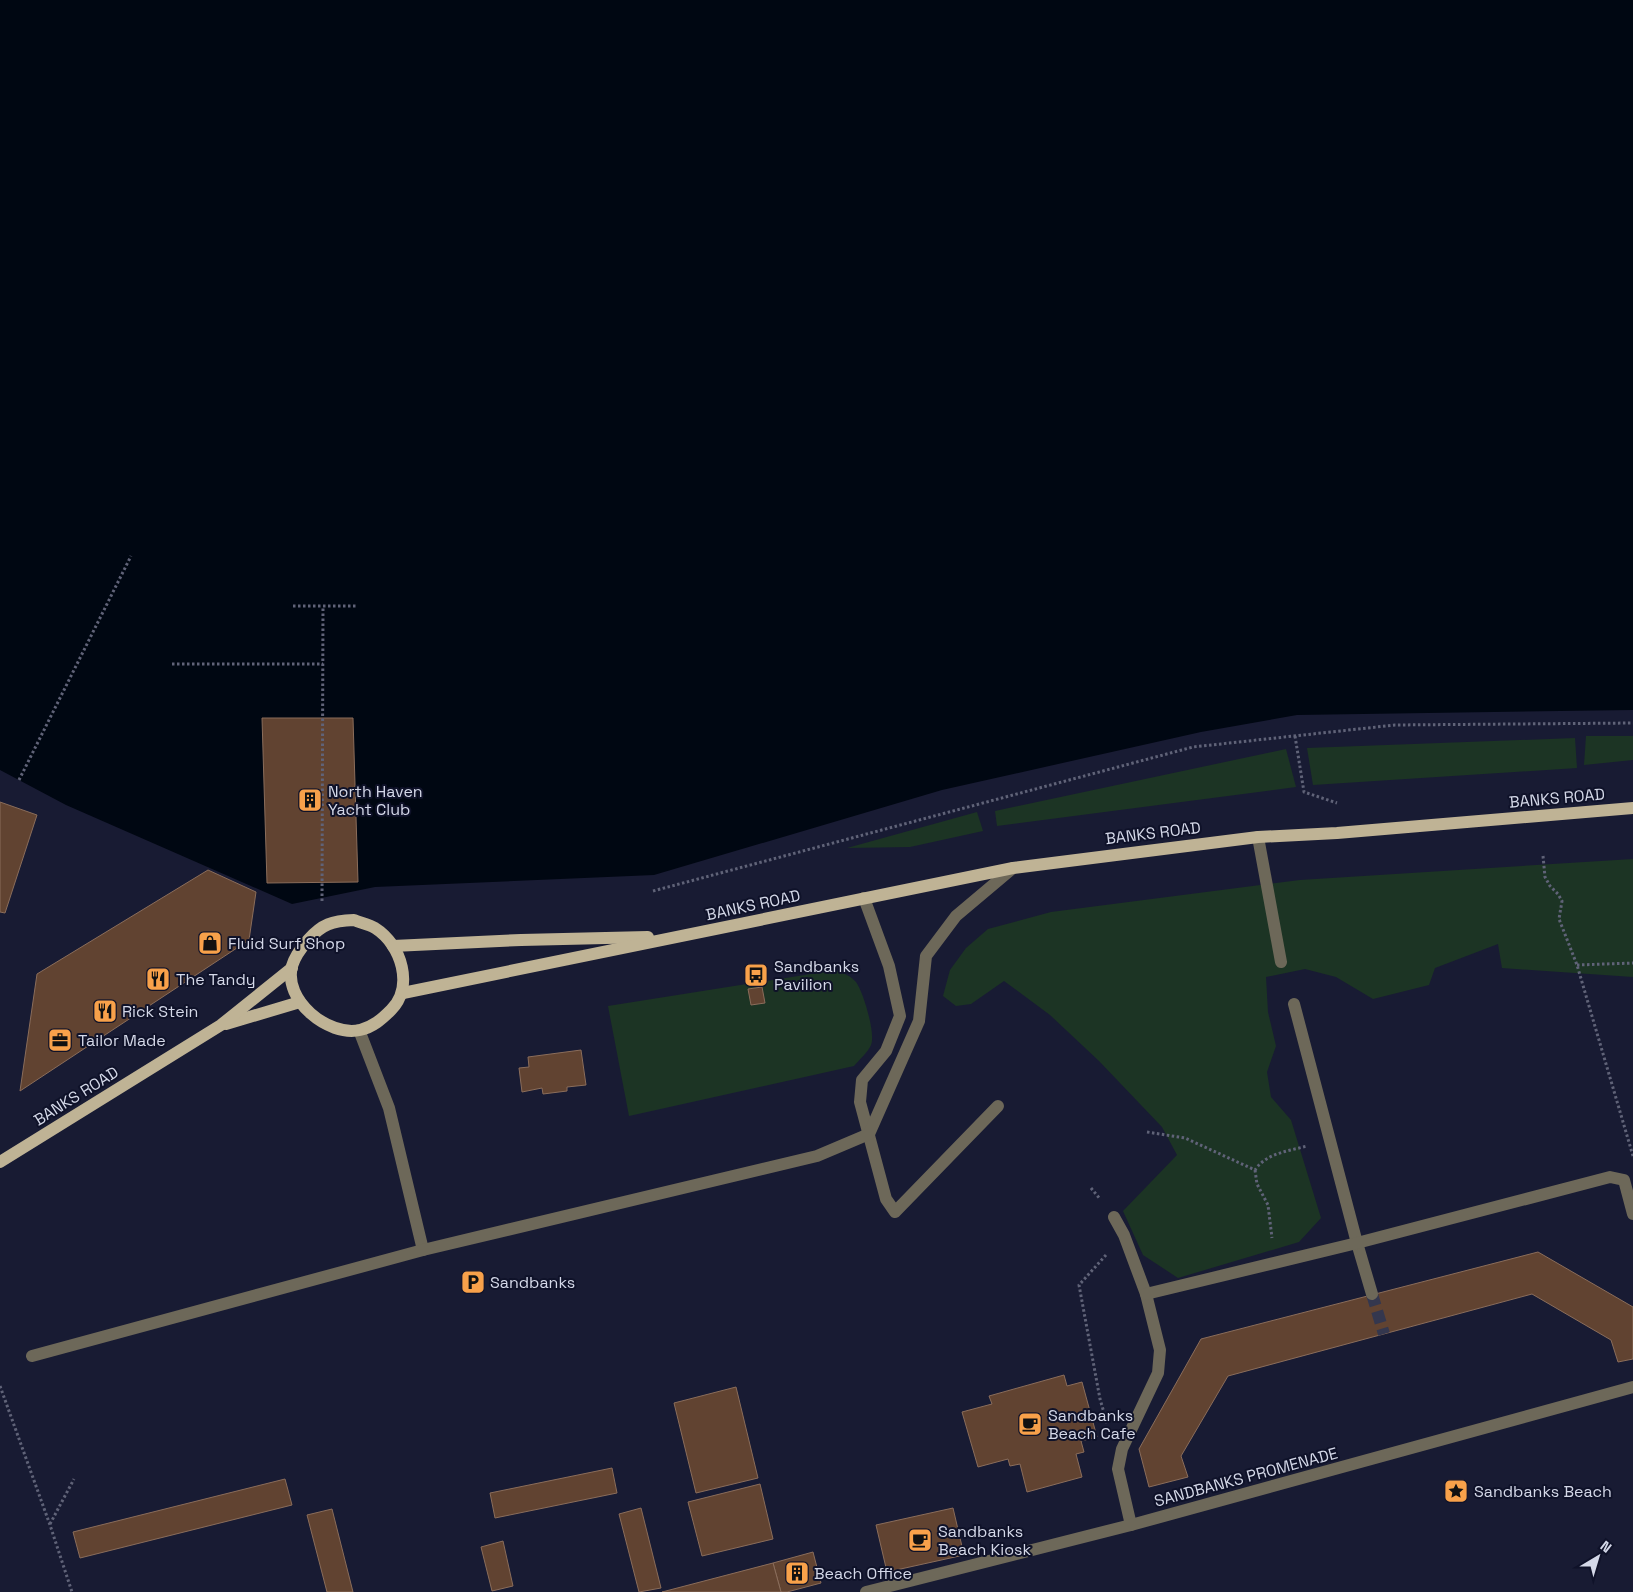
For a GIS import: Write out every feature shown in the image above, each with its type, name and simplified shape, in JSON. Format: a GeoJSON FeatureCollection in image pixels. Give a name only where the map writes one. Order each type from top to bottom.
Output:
{"type":"FeatureCollection","features":[{"type":"Feature","properties":{"kind":"main road","name":"BANKS ROAD"},"geometry":{"type":"LineString","coordinates":[[403,993],[1013,868],[1258,837],[1337,833],[1633,808]]}},
{"type":"Feature","properties":{"kind":"main road"},"geometry":{"type":"LineString","coordinates":[[354,920],[376,928],[393,946],[403,967],[403,993],[394,1007],[379,1022],[359,1030],[337,1029],[314,1018],[300,1002],[292,984],[292,968],[300,950],[317,930],[334,921],[354,920]]}},
{"type":"Feature","properties":{"kind":"main road","name":"BANKS ROAD"},"geometry":{"type":"LineString","coordinates":[[393,946],[521,940],[683,936]]}},
{"type":"Feature","properties":{"kind":"main road","name":"BANKS ROAD"},"geometry":{"type":"LineString","coordinates":[[0,1162],[221,1025],[292,968]]}},
{"type":"Feature","properties":{"kind":"main road","name":"BANKS ROAD"},"geometry":{"type":"LineString","coordinates":[[221,1025],[300,1002]]}},
{"type":"Feature","properties":{"kind":"street"},"geometry":{"type":"LineString","coordinates":[[1258,837],[1281,962]]}},
{"type":"Feature","properties":{"kind":"street"},"geometry":{"type":"LineString","coordinates":[[32,1356],[423,1250],[817,1156],[869,1134],[919,1021],[926,956],[956,916],[1013,868]]}},
{"type":"Feature","properties":{"kind":"street"},"geometry":{"type":"LineString","coordinates":[[864,898],[889,966],[900,1016],[886,1050],[862,1080],[860,1102],[886,1199],[895,1212],[998,1106]]}},
{"type":"Feature","properties":{"kind":"street"},"geometry":{"type":"LineString","coordinates":[[1294,1004],[1372,1294]]}},
{"type":"Feature","properties":{"kind":"street"},"geometry":{"type":"LineString","coordinates":[[359,1030],[389,1108],[423,1250]]}},
{"type":"Feature","properties":{"kind":"street"},"geometry":{"type":"LineString","coordinates":[[1146,1294],[1357,1243],[1610,1177],[1624,1180],[1633,1214]]}},
{"type":"Feature","properties":{"kind":"street"},"geometry":{"type":"LineString","coordinates":[[1114,1217],[1124,1235],[1146,1294],[1160,1350],[1158,1373],[1122,1449],[1118,1469],[1131,1525]]}},
{"type":"Feature","properties":{"kind":"street","name":"SANDBANKS PROMENADE"},"geometry":{"type":"LineString","coordinates":[[866,1592],[1131,1525],[1633,1387]]}},
{"type":"Feature","properties":{"kind":"path"},"geometry":{"type":"LineString","coordinates":[[18,780],[130,556]]}},
{"type":"Feature","properties":{"kind":"path"},"geometry":{"type":"LineString","coordinates":[[293,606],[358,606]]}},
{"type":"Feature","properties":{"kind":"path"},"geometry":{"type":"LineString","coordinates":[[322,898],[323,606]]}},
{"type":"Feature","properties":{"kind":"path"},"geometry":{"type":"LineString","coordinates":[[172,664],[323,664]]}},
{"type":"Feature","properties":{"kind":"path"},"geometry":{"type":"LineString","coordinates":[[652,891],[1194,747],[1395,725],[1633,723]]}},
{"type":"Feature","properties":{"kind":"path"},"geometry":{"type":"LineString","coordinates":[[1295,736],[1304,792],[1338,803]]}},
{"type":"Feature","properties":{"kind":"path"},"geometry":{"type":"LineString","coordinates":[[1543,856],[1544,877],[1562,901],[1559,919],[1577,965],[1633,1156]]}},
{"type":"Feature","properties":{"kind":"path"},"geometry":{"type":"LineString","coordinates":[[1577,965],[1633,963]]}},
{"type":"Feature","properties":{"kind":"path"},"geometry":{"type":"LineString","coordinates":[[1147,1132],[1185,1138],[1255,1170]]}},
{"type":"Feature","properties":{"kind":"path"},"geometry":{"type":"LineString","coordinates":[[1278,1262],[1270,1228],[1268,1205],[1257,1184],[1255,1170],[1259,1163],[1269,1157],[1330,1141]]}},
{"type":"Feature","properties":{"kind":"path"},"geometry":{"type":"LineString","coordinates":[[1122,1449],[1107,1424],[1100,1399],[1079,1285],[1124,1235]]}},
{"type":"Feature","properties":{"kind":"path"},"geometry":{"type":"LineString","coordinates":[[0,1386],[50,1524],[72,1592]]}},
{"type":"Feature","properties":{"kind":"path"},"geometry":{"type":"LineString","coordinates":[[50,1524],[74,1479]]}},
{"type":"Feature","properties":{"kind":"green space"},"geometry":{"type":"Polygon","coordinates":[[[1586,736],[1633,736],[1633,760],[1584,765],[1586,736]]]}},
{"type":"Feature","properties":{"kind":"green space"},"geometry":{"type":"Polygon","coordinates":[[[1575,738],[1577,768],[1313,785],[1307,748],[1575,738]]]}},
{"type":"Feature","properties":{"kind":"green space"},"geometry":{"type":"Polygon","coordinates":[[[1286,749],[1296,787],[997,826],[995,811],[1286,749]]]}},
{"type":"Feature","properties":{"kind":"green space"},"geometry":{"type":"Polygon","coordinates":[[[977,812],[983,831],[910,847],[847,848],[977,812]]]}},
{"type":"Feature","properties":{"kind":"green space"},"geometry":{"type":"Polygon","coordinates":[[[1633,859],[1633,977],[1502,968],[1498,944],[1435,968],[1429,985],[1373,999],[1336,977],[1305,969],[1266,977],[1268,1012],[1276,1046],[1267,1072],[1271,1097],[1291,1120],[1321,1218],[1299,1242],[1178,1278],[1143,1255],[1123,1211],[1177,1155],[1162,1127],[1099,1061],[1050,1015],[1004,981],[971,1004],[956,1006],[943,996],[950,970],[966,948],[988,929],[1051,912],[1300,880],[1633,859]]]}},
{"type":"Feature","properties":{"kind":"green space"},"geometry":{"type":"Polygon","coordinates":[[[836,970],[849,976],[859,987],[872,1032],[871,1045],[854,1066],[629,1116],[608,1006],[836,970]]]}},
{"type":"Feature","properties":{"kind":"shaded area"},"geometry":{"type":"Polygon","coordinates":[[[0,0],[1633,0],[1633,710],[1297,715],[1201,732],[942,790],[654,875],[375,887],[292,904],[66,805],[0,770],[0,0]]]}},
{"type":"Feature","properties":{"kind":"building","name":"North Haven Yacht Club"},"geometry":{"type":"Polygon","coordinates":[[[262,718],[353,718],[358,882],[267,883],[262,718]]]}},
{"type":"Feature","properties":{"kind":"building"},"geometry":{"type":"Polygon","coordinates":[[[0,802],[37,815],[5,913],[0,912],[0,802]]]}},
{"type":"Feature","properties":{"kind":"building"},"geometry":{"type":"Polygon","coordinates":[[[208,870],[256,892],[249,940],[20,1091],[37,974],[208,870]]]}},
{"type":"Feature","properties":{"kind":"building"},"geometry":{"type":"Polygon","coordinates":[[[762,987],[765,1003],[751,1005],[748,989],[762,987]]]}},
{"type":"Feature","properties":{"kind":"building"},"geometry":{"type":"Polygon","coordinates":[[[581,1050],[586,1085],[567,1087],[567,1091],[543,1094],[542,1088],[522,1092],[519,1068],[529,1067],[528,1057],[581,1050]]]}},
{"type":"Feature","properties":{"kind":"building"},"geometry":{"type":"Polygon","coordinates":[[[1538,1252],[1633,1307],[1633,1359],[1618,1362],[1611,1340],[1532,1294],[1228,1376],[1181,1456],[1188,1477],[1149,1487],[1139,1449],[1201,1339],[1538,1252]]]}},
{"type":"Feature","properties":{"kind":"building","name":"Sandbanks Beach Cafe"},"geometry":{"type":"Polygon","coordinates":[[[1064,1375],[1067,1386],[1082,1382],[1097,1437],[1081,1441],[1084,1452],[1076,1454],[1082,1477],[1027,1492],[1020,1464],[1010,1466],[1008,1459],[978,1467],[962,1412],[992,1404],[989,1396],[1064,1375]]]}},
{"type":"Feature","properties":{"kind":"building"},"geometry":{"type":"Polygon","coordinates":[[[736,1387],[758,1478],[696,1493],[674,1403],[736,1387]]]}},
{"type":"Feature","properties":{"kind":"building"},"geometry":{"type":"Polygon","coordinates":[[[612,1468],[617,1493],[495,1518],[490,1493],[612,1468]]]}},
{"type":"Feature","properties":{"kind":"building"},"geometry":{"type":"Polygon","coordinates":[[[285,1479],[292,1505],[80,1558],[73,1532],[285,1479]]]}},
{"type":"Feature","properties":{"kind":"building"},"geometry":{"type":"Polygon","coordinates":[[[760,1484],[773,1539],[702,1556],[688,1502],[760,1484]]]}},
{"type":"Feature","properties":{"kind":"building"},"geometry":{"type":"Polygon","coordinates":[[[641,1508],[661,1588],[639,1592],[619,1514],[641,1508]]]}},
{"type":"Feature","properties":{"kind":"building","name":"Sandbanks Beach Kiosk"},"geometry":{"type":"Polygon","coordinates":[[[953,1508],[964,1555],[887,1572],[876,1525],[953,1508]]]}},
{"type":"Feature","properties":{"kind":"building"},"geometry":{"type":"Polygon","coordinates":[[[332,1509],[353,1592],[327,1592],[307,1515],[332,1509]]]}},
{"type":"Feature","properties":{"kind":"building"},"geometry":{"type":"Polygon","coordinates":[[[503,1541],[513,1586],[492,1591],[481,1547],[503,1541]]]}},
{"type":"Feature","properties":{"kind":"building","name":"Beach Office"},"geometry":{"type":"Polygon","coordinates":[[[813,1552],[821,1583],[781,1592],[773,1563],[813,1552]]]}},
{"type":"Feature","properties":{"kind":"building"},"geometry":{"type":"Polygon","coordinates":[[[773,1563],[781,1592],[662,1592],[773,1563]]]}},
{"type":"Feature","properties":{"kind":"tunnel"},"geometry":{"type":"LineString","coordinates":[[1372,1294],[1384,1334]]}},
{"type":"Feature","properties":{"kind":"place","name":"North Haven Yacht Club"},"geometry":{"type":"Point","coordinates":[310,800]}},
{"type":"Feature","properties":{"kind":"place","name":"Fluid Surf Shop"},"geometry":{"type":"Point","coordinates":[210,943]}},
{"type":"Feature","properties":{"kind":"place","name":"Sandbanks Pavilion"},"geometry":{"type":"Point","coordinates":[756,975]}},
{"type":"Feature","properties":{"kind":"place","name":"The Tandy"},"geometry":{"type":"Point","coordinates":[158,979]}},
{"type":"Feature","properties":{"kind":"place","name":"Rick Stein"},"geometry":{"type":"Point","coordinates":[105,1011]}},
{"type":"Feature","properties":{"kind":"place","name":"Tailor Made"},"geometry":{"type":"Point","coordinates":[60,1040]}},
{"type":"Feature","properties":{"kind":"place","name":"Sandbanks"},"geometry":{"type":"Point","coordinates":[473,1282]}},
{"type":"Feature","properties":{"kind":"place","name":"Sandbanks Beach Cafe"},"geometry":{"type":"Point","coordinates":[1030,1424]}},
{"type":"Feature","properties":{"kind":"place","name":"Sandbanks Beach"},"geometry":{"type":"Point","coordinates":[1456,1491]}},
{"type":"Feature","properties":{"kind":"place","name":"Sandbanks Beach Kiosk"},"geometry":{"type":"Point","coordinates":[920,1540]}},
{"type":"Feature","properties":{"kind":"place","name":"Beach Office"},"geometry":{"type":"Point","coordinates":[797,1573]}}]}
